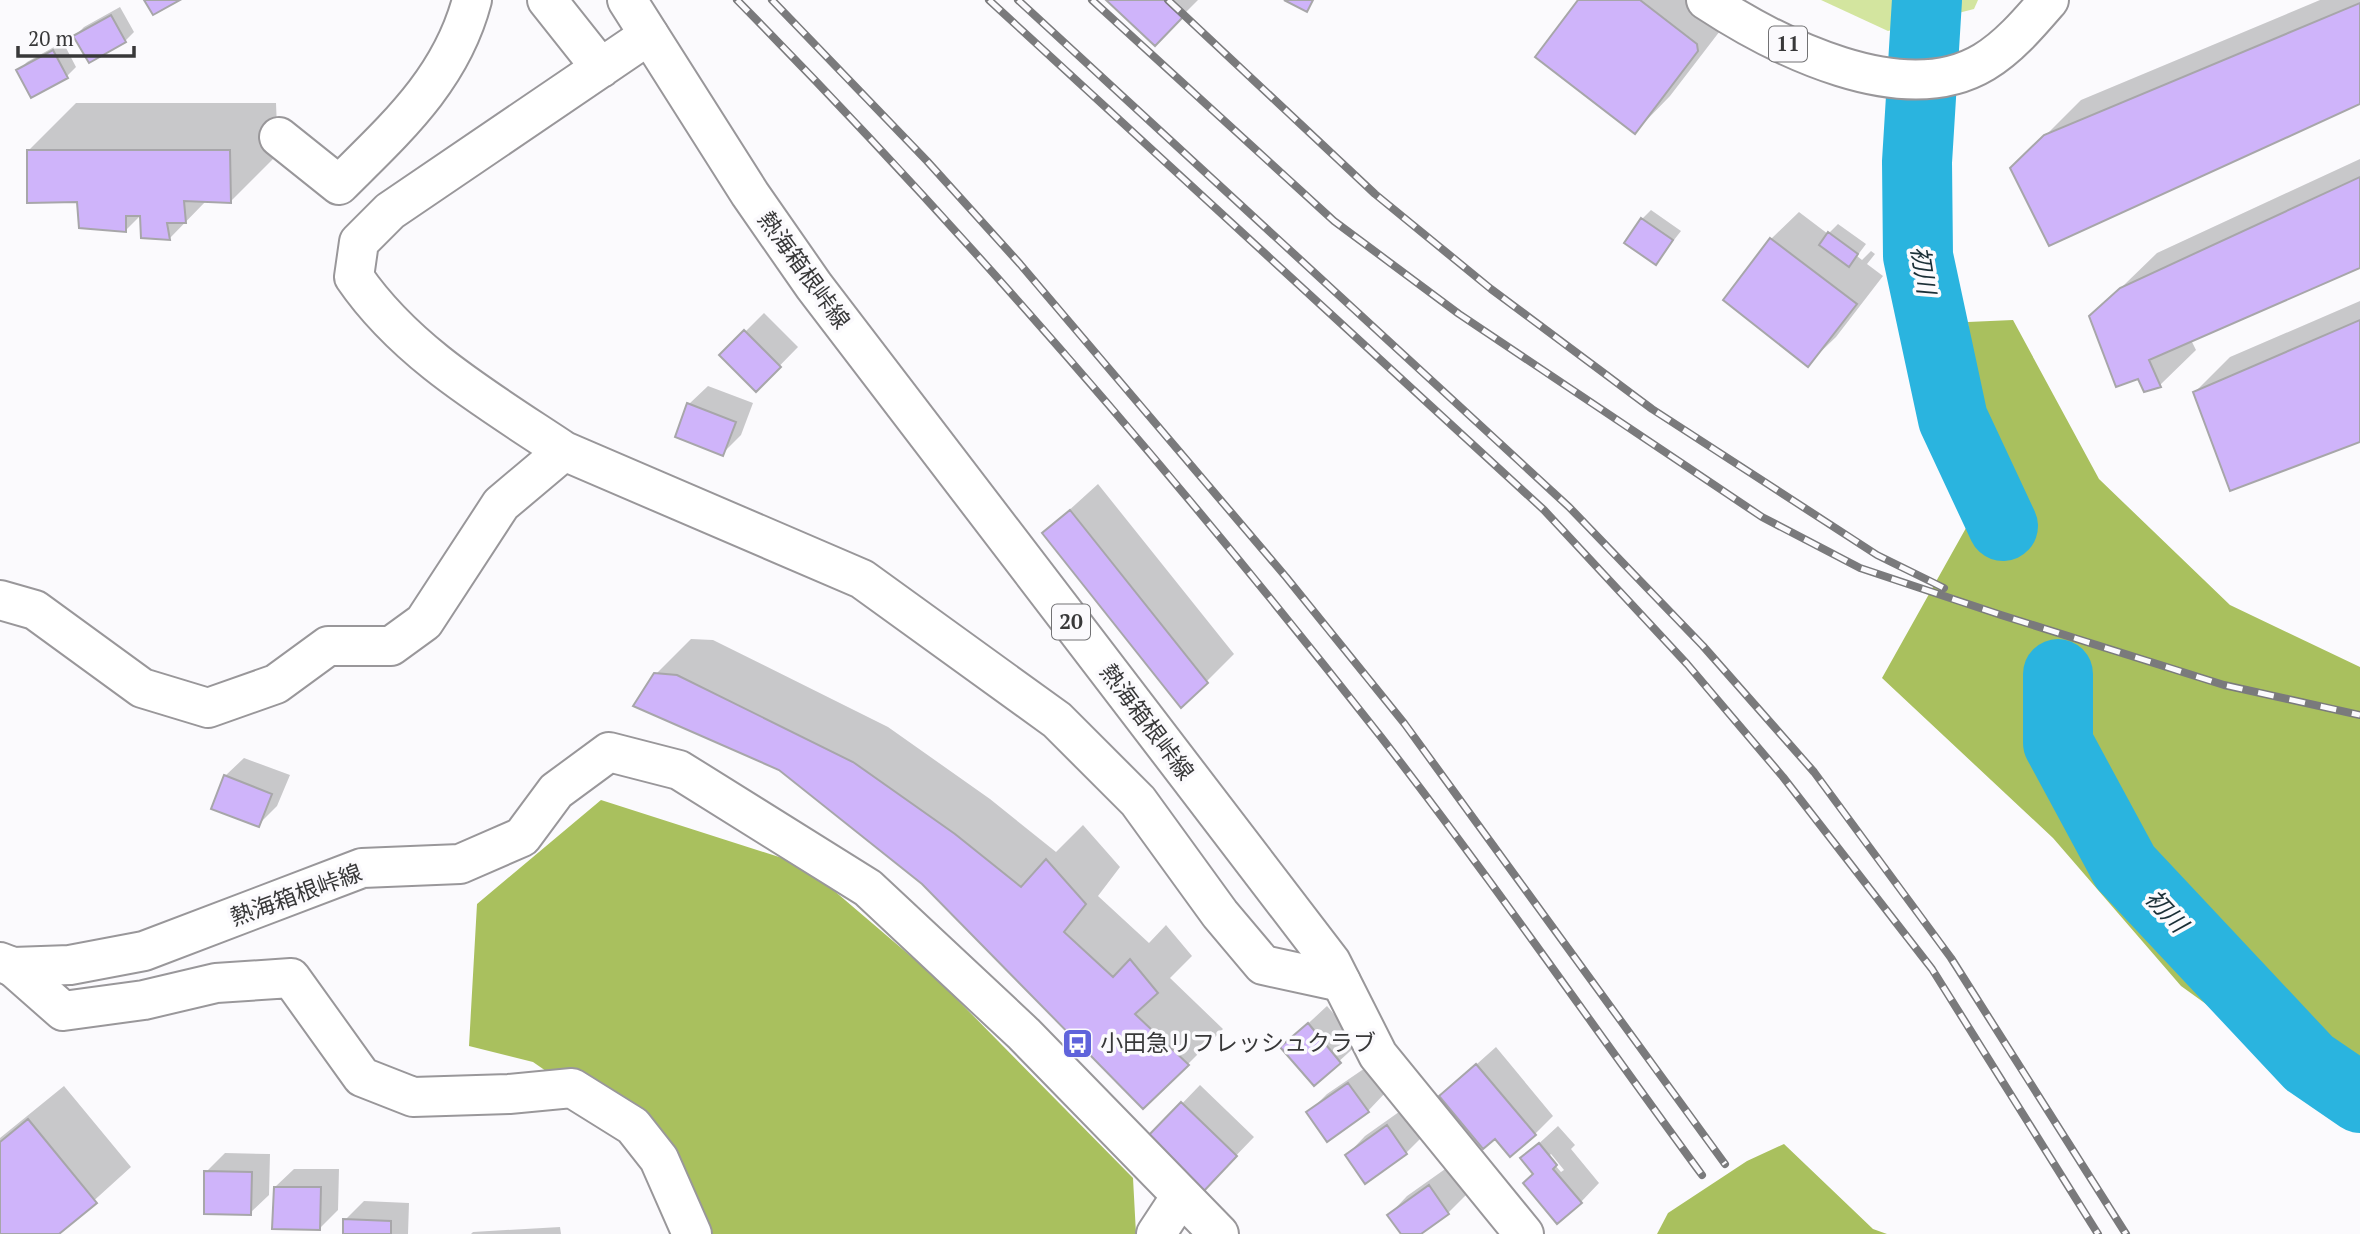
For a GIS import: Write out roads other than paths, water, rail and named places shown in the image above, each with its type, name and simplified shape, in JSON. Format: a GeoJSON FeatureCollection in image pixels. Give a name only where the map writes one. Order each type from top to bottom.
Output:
{"type":"FeatureCollection","features":[{"type":"Feature","properties":{"kind":"street"},"geometry":{"type":"LineString","coordinates":[[279,137],[339,185],[417,108],[443,70],[472,0]]}},
{"type":"Feature","properties":{"kind":"street"},"geometry":{"type":"LineString","coordinates":[[547,0],[601,68]]}},
{"type":"Feature","properties":{"kind":"street","name":"熱海箱根峠線"},"geometry":{"type":"LineString","coordinates":[[627,0],[750,194],[814,286],[1322,951],[1378,1055],[1524,1234]]}},
{"type":"Feature","properties":{"kind":"street","name":"11"},"geometry":{"type":"LineString","coordinates":[[1706,0],[1751,29],[1875,77],[1934,78],[1956,74],[1984,62],[2025,15],[2049,0]]}},
{"type":"Feature","properties":{"kind":"street"},"geometry":{"type":"LineString","coordinates":[[649,34],[390,211],[359,242],[354,277],[373,304],[446,372],[564,451],[862,579],[1057,720],[1138,801],[1220,914],[1263,965],[1341,982]]}},
{"type":"Feature","properties":{"kind":"street"},"geometry":{"type":"LineString","coordinates":[[0,600],[35,610],[142,688],[208,708],[276,684],[328,646],[391,646],[424,622],[501,504],[564,451]]}},
{"type":"Feature","properties":{"kind":"street","name":"熱海箱根峠線"},"geometry":{"type":"LineString","coordinates":[[6,964],[70,965],[144,951],[362,868],[460,864],[522,837],[556,791],[609,752],[639,757],[679,770],[869,888],[1024,1034],[1219,1234]]}},
{"type":"Feature","properties":{"kind":"street"},"geometry":{"type":"LineString","coordinates":[[6,964],[63,1011],[144,1000],[216,983],[290,978],[362,1077],[413,1097],[509,1094],[572,1088],[632,1126],[653,1151],[692,1234]]}},
{"type":"Feature","properties":{"kind":"street"},"geometry":{"type":"LineString","coordinates":[[1156,1234],[1181,1196]]}},
{"type":"Feature","properties":{"kind":"waterway","name":"初川"},"geometry":{"type":"LineString","coordinates":[[1927,0],[1917,162],[1918,256],[1953,419],[2003,526]]}},
{"type":"Feature","properties":{"kind":"waterway","name":"初川"},"geometry":{"type":"LineString","coordinates":[[2058,674],[2058,743],[2125,867],[2309,1063],[2360,1098]]}},
{"type":"Feature","properties":{"kind":"railway"},"geometry":{"type":"LineString","coordinates":[[737,0],[906,177],[988,268],[1228,546],[1422,791],[1702,1175]]}},
{"type":"Feature","properties":{"kind":"railway"},"geometry":{"type":"LineString","coordinates":[[772,0],[927,161],[1020,264],[1286,577],[1404,723],[1725,1164]]}},
{"type":"Feature","properties":{"kind":"railway"},"geometry":{"type":"LineString","coordinates":[[989,0],[1544,510],[1687,664],[1783,777],[1932,969],[2098,1234]]}},
{"type":"Feature","properties":{"kind":"railway"},"geometry":{"type":"LineString","coordinates":[[1018,0],[1569,507],[1703,646],[1814,772],[1951,958],[2126,1234]]}},
{"type":"Feature","properties":{"kind":"railway"},"geometry":{"type":"LineString","coordinates":[[1092,0],[1334,221],[1459,314],[1762,517],[1860,568],[2001,615],[2224,685],[2360,715]]}},
{"type":"Feature","properties":{"kind":"railway"},"geometry":{"type":"LineString","coordinates":[[1168,0],[1375,194],[1491,289],[1652,409],[1877,555],[1944,588]]}},
{"type":"Feature","properties":{"kind":"place","name":"小田急リフレッシュクラブ"},"geometry":{"type":"Point","coordinates":[1077,1043]}}]}
